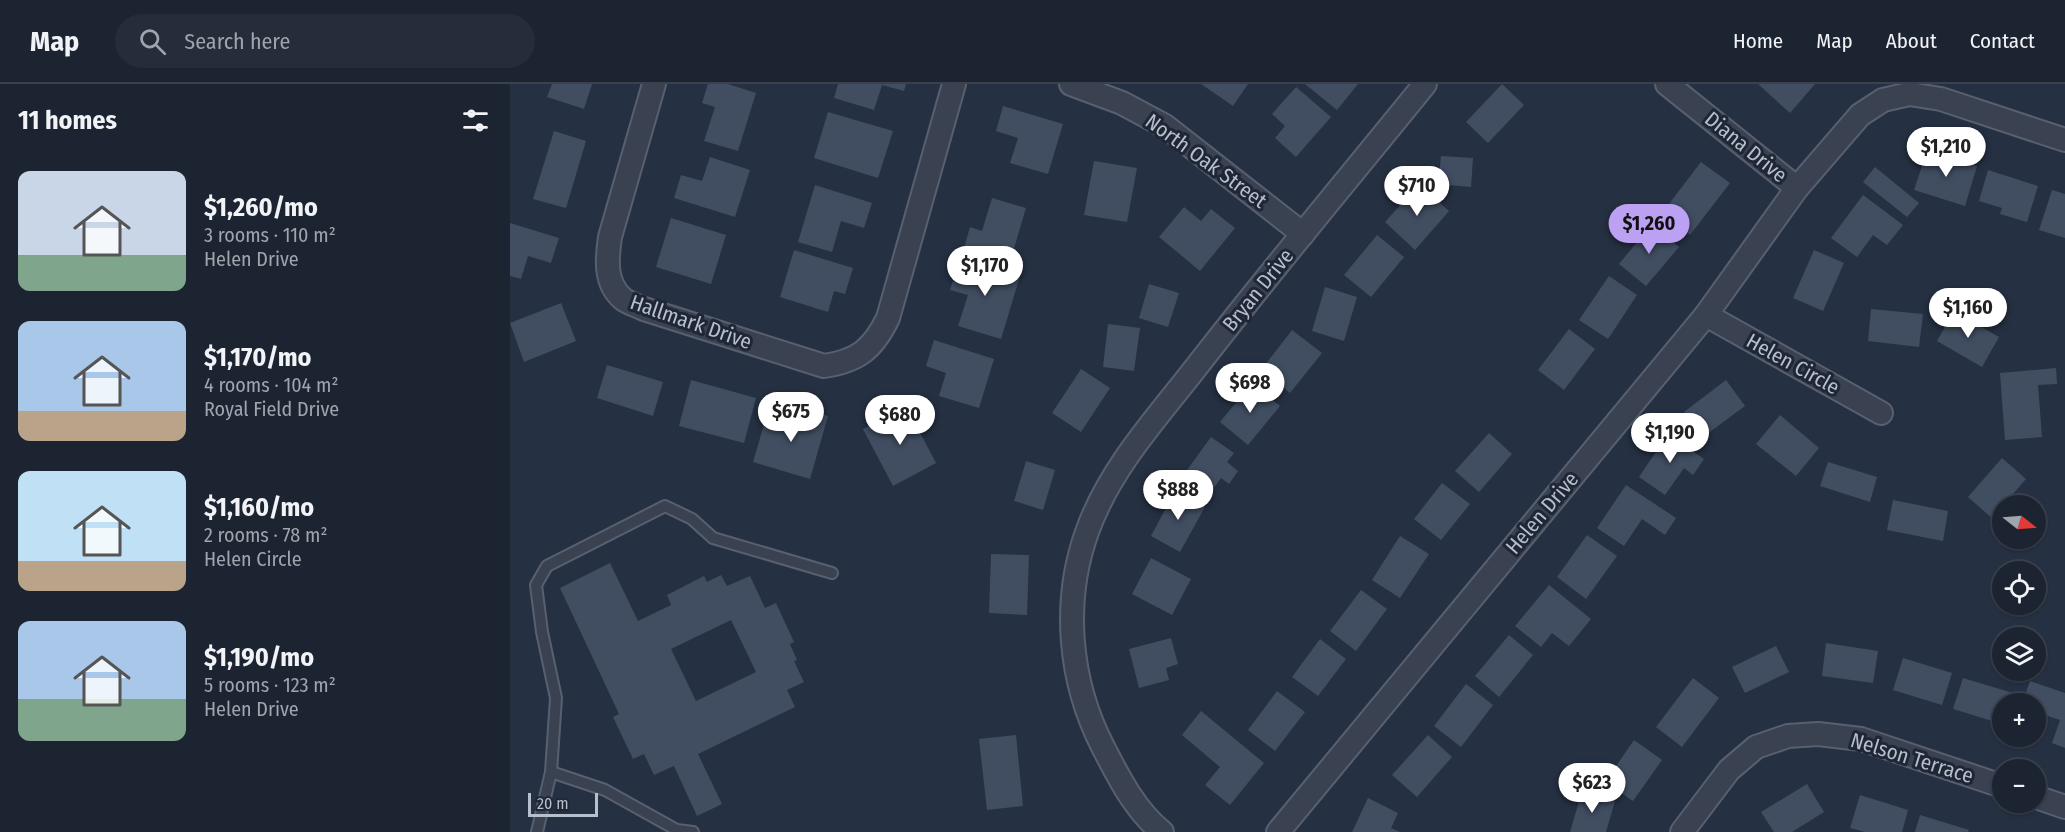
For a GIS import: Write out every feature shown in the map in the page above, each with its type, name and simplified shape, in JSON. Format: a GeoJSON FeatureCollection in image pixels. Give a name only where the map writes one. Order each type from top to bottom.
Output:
{"type":"FeatureCollection","features":[{"type":"Feature","properties":{"kind":"street","name":"Hallmark Drive"},"geometry":{"type":"LineString","coordinates":[[654,84],[610,237],[606,258],[610,280],[623,299],[644,309],[824,366],[849,360],[869,348],[888,318],[954,84]]}},
{"type":"Feature","properties":{"kind":"street","name":"North Oak Street"},"geometry":{"type":"LineString","coordinates":[[1071,84],[1122,103],[1165,126],[1303,234]]}},
{"type":"Feature","properties":{"kind":"street","name":"Bryan Drive"},"geometry":{"type":"LineString","coordinates":[[1162,832],[1148,821],[1119,779],[1097,736],[1079,686],[1071,632],[1078,572],[1087,533],[1103,495],[1122,462],[1213,345],[1425,84]]}},
{"type":"Feature","properties":{"kind":"street","name":"Diana Drive"},"geometry":{"type":"LineString","coordinates":[[1667,84],[1797,188]]}},
{"type":"Feature","properties":{"kind":"street","name":"Helen Drive"},"geometry":{"type":"LineString","coordinates":[[1278,832],[1706,315],[1797,188],[1860,115],[1883,100],[1910,94],[1941,99],[2065,140]]}},
{"type":"Feature","properties":{"kind":"street","name":"Helen Circle"},"geometry":{"type":"LineString","coordinates":[[1706,315],[1881,413]]}},
{"type":"Feature","properties":{"kind":"street","name":"Nelson Terrace"},"geometry":{"type":"LineString","coordinates":[[1682,832],[1729,770],[1756,747],[1788,736],[1818,734],[1861,739],[1992,783]]}},
{"type":"Feature","properties":{"kind":"street"},"geometry":{"type":"LineString","coordinates":[[2046,800],[2065,807]]}},
{"type":"Feature","properties":{"kind":"lane"},"geometry":{"type":"LineString","coordinates":[[537,832],[551,772],[556,698],[542,632],[536,585],[547,566],[665,506],[692,519],[713,538],[832,573]]}},
{"type":"Feature","properties":{"kind":"lane"},"geometry":{"type":"LineString","coordinates":[[551,772],[605,790],[677,830],[693,832]]}},
{"type":"Feature","properties":{"kind":"building"},"geometry":{"type":"Polygon","coordinates":[[[552,84],[592,84],[584,109],[547,97],[552,84]]]}},
{"type":"Feature","properties":{"kind":"building"},"geometry":{"type":"Polygon","coordinates":[[[708,84],[728,84],[756,93],[738,151],[704,141],[715,107],[702,103],[708,84]]]}},
{"type":"Feature","properties":{"kind":"building"},"geometry":{"type":"Polygon","coordinates":[[[838,84],[906,84],[904,91],[882,85],[874,110],[834,98],[838,84]]]}},
{"type":"Feature","properties":{"kind":"building"},"geometry":{"type":"Polygon","coordinates":[[[1201,84],[1248,84],[1233,106],[1201,84]]]}},
{"type":"Feature","properties":{"kind":"building"},"geometry":{"type":"Polygon","coordinates":[[[1305,84],[1358,84],[1337,110],[1305,84]]]}},
{"type":"Feature","properties":{"kind":"building"},"geometry":{"type":"Polygon","coordinates":[[[1502,84],[1524,105],[1488,143],[1466,122],[1502,84]]]}},
{"type":"Feature","properties":{"kind":"building"},"geometry":{"type":"Polygon","coordinates":[[[1758,84],[1815,84],[1790,113],[1758,84]]]}},
{"type":"Feature","properties":{"kind":"building"},"geometry":{"type":"Polygon","coordinates":[[[1296,87],[1331,117],[1296,157],[1275,138],[1285,126],[1272,114],[1296,87]]]}},
{"type":"Feature","properties":{"kind":"building"},"geometry":{"type":"Polygon","coordinates":[[[1003,106],[1063,124],[1048,174],[1010,163],[1018,138],[996,131],[1003,106]]]}},
{"type":"Feature","properties":{"kind":"building"},"geometry":{"type":"Polygon","coordinates":[[[828,112],[893,131],[878,178],[814,158],[828,112]]]}},
{"type":"Feature","properties":{"kind":"building"},"geometry":{"type":"Polygon","coordinates":[[[554,131],[586,141],[566,208],[533,199],[554,131]]]}},
{"type":"Feature","properties":{"kind":"building"},"geometry":{"type":"Polygon","coordinates":[[[1927,151],[1977,166],[1965,206],[1914,190],[1927,151]]]}},
{"type":"Feature","properties":{"kind":"building"},"geometry":{"type":"Polygon","coordinates":[[[1441,156],[1473,158],[1471,187],[1438,184],[1441,156]]]}},
{"type":"Feature","properties":{"kind":"building"},"geometry":{"type":"Polygon","coordinates":[[[710,157],[750,170],[735,217],[674,198],[681,175],[702,181],[710,157]]]}},
{"type":"Feature","properties":{"kind":"building"},"geometry":{"type":"Polygon","coordinates":[[[1094,161],[1137,168],[1127,222],[1084,215],[1094,161]]]}},
{"type":"Feature","properties":{"kind":"building"},"geometry":{"type":"Polygon","coordinates":[[[1701,162],[1730,183],[1690,235],[1662,213],[1701,162]]]}},
{"type":"Feature","properties":{"kind":"building"},"geometry":{"type":"Polygon","coordinates":[[[1875,167],[1919,203],[1907,217],[1863,182],[1875,167]]]}},
{"type":"Feature","properties":{"kind":"building"},"geometry":{"type":"Polygon","coordinates":[[[1988,170],[2038,186],[2027,222],[2000,214],[2002,208],[1979,201],[1988,170]]]}},
{"type":"Feature","properties":{"kind":"building"},"geometry":{"type":"Polygon","coordinates":[[[1419,184],[1449,211],[1415,250],[1385,222],[1419,184]]]}},
{"type":"Feature","properties":{"kind":"building"},"geometry":{"type":"Polygon","coordinates":[[[815,185],[872,203],[864,228],[841,221],[832,252],[798,242],[815,185]]]}},
{"type":"Feature","properties":{"kind":"building"},"geometry":{"type":"Polygon","coordinates":[[[2052,190],[2065,194],[2065,238],[2039,230],[2052,190]]]}},
{"type":"Feature","properties":{"kind":"building"},"geometry":{"type":"Polygon","coordinates":[[[1863,195],[1903,225],[1887,245],[1873,235],[1857,257],[1831,238],[1863,195]]]}},
{"type":"Feature","properties":{"kind":"building"},"geometry":{"type":"Polygon","coordinates":[[[992,198],[1026,208],[1010,262],[964,248],[970,227],[982,231],[992,198]]]}},
{"type":"Feature","properties":{"kind":"building"},"geometry":{"type":"Polygon","coordinates":[[[1184,207],[1201,221],[1211,209],[1235,228],[1200,271],[1159,237],[1184,207]]]}},
{"type":"Feature","properties":{"kind":"building"},"geometry":{"type":"Polygon","coordinates":[[[671,218],[726,235],[711,284],[656,267],[671,218]]]}},
{"type":"Feature","properties":{"kind":"building"},"geometry":{"type":"Polygon","coordinates":[[[510,223],[559,238],[551,263],[528,256],[521,279],[510,276],[510,223]]]}},
{"type":"Feature","properties":{"kind":"building"},"geometry":{"type":"Polygon","coordinates":[[[1652,224],[1679,247],[1646,286],[1619,264],[1652,224]]]}},
{"type":"Feature","properties":{"kind":"building"},"geometry":{"type":"Polygon","coordinates":[[[1377,235],[1404,257],[1371,297],[1344,275],[1377,235]]]}},
{"type":"Feature","properties":{"kind":"building"},"geometry":{"type":"Polygon","coordinates":[[[794,250],[853,268],[845,294],[834,291],[828,312],[780,297],[794,250]]]}},
{"type":"Feature","properties":{"kind":"building"},"geometry":{"type":"Polygon","coordinates":[[[1814,250],[1844,263],[1823,311],[1793,298],[1814,250]]]}},
{"type":"Feature","properties":{"kind":"building"},"geometry":{"type":"Polygon","coordinates":[[[960,258],[1020,276],[1001,339],[958,326],[968,295],[950,290],[960,258]]]}},
{"type":"Feature","properties":{"kind":"building"},"geometry":{"type":"Polygon","coordinates":[[[1609,276],[1637,295],[1608,339],[1579,320],[1609,276]]]}},
{"type":"Feature","properties":{"kind":"building"},"geometry":{"type":"Polygon","coordinates":[[[1149,284],[1179,293],[1168,327],[1139,318],[1149,284]]]}},
{"type":"Feature","properties":{"kind":"building"},"geometry":{"type":"Polygon","coordinates":[[[1325,287],[1357,297],[1344,341],[1312,331],[1325,287]]]}},
{"type":"Feature","properties":{"kind":"building"},"geometry":{"type":"Polygon","coordinates":[[[561,303],[576,341],[524,362],[510,323],[561,303]]]}},
{"type":"Feature","properties":{"kind":"building"},"geometry":{"type":"Polygon","coordinates":[[[1871,309],[1923,314],[1919,347],[1868,341],[1871,309]]]}},
{"type":"Feature","properties":{"kind":"building"},"geometry":{"type":"Polygon","coordinates":[[[1954,311],[1999,337],[1982,367],[1937,341],[1954,311]]]}},
{"type":"Feature","properties":{"kind":"building"},"geometry":{"type":"Polygon","coordinates":[[[1108,324],[1140,328],[1134,371],[1103,367],[1108,324]]]}},
{"type":"Feature","properties":{"kind":"building"},"geometry":{"type":"Polygon","coordinates":[[[1569,329],[1595,349],[1564,390],[1538,370],[1569,329]]]}},
{"type":"Feature","properties":{"kind":"building"},"geometry":{"type":"Polygon","coordinates":[[[1292,330],[1322,353],[1290,393],[1261,370],[1292,330]]]}},
{"type":"Feature","properties":{"kind":"building"},"geometry":{"type":"Polygon","coordinates":[[[934,340],[994,359],[979,408],[939,396],[946,373],[926,366],[934,340]]]}},
{"type":"Feature","properties":{"kind":"building"},"geometry":{"type":"Polygon","coordinates":[[[607,365],[663,382],[653,416],[597,398],[607,365]]]}},
{"type":"Feature","properties":{"kind":"building"},"geometry":{"type":"Polygon","coordinates":[[[2056,368],[2057,384],[2038,385],[2042,437],[2005,440],[2000,373],[2056,368]]]}},
{"type":"Feature","properties":{"kind":"building"},"geometry":{"type":"Polygon","coordinates":[[[1081,369],[1110,388],[1081,432],[1052,413],[1081,369]]]}},
{"type":"Feature","properties":{"kind":"building"},"geometry":{"type":"Polygon","coordinates":[[[691,380],[756,398],[744,443],[679,426],[691,380]]]}},
{"type":"Feature","properties":{"kind":"building"},"geometry":{"type":"Polygon","coordinates":[[[1726,380],[1745,406],[1703,437],[1684,412],[1726,380]]]}},
{"type":"Feature","properties":{"kind":"building"},"geometry":{"type":"Polygon","coordinates":[[[1252,383],[1280,406],[1248,445],[1220,422],[1252,383]]]}},
{"type":"Feature","properties":{"kind":"building"},"geometry":{"type":"Polygon","coordinates":[[[906,406],[936,463],[893,486],[863,429],[906,406]]]}},
{"type":"Feature","properties":{"kind":"building"},"geometry":{"type":"Polygon","coordinates":[[[805,409],[828,416],[810,479],[753,462],[768,411],[802,421],[805,409]]]}},
{"type":"Feature","properties":{"kind":"building"},"geometry":{"type":"Polygon","coordinates":[[[1780,415],[1819,448],[1796,476],[1756,444],[1780,415]]]}},
{"type":"Feature","properties":{"kind":"building"},"geometry":{"type":"Polygon","coordinates":[[[1489,433],[1512,454],[1479,492],[1455,471],[1489,433]]]}},
{"type":"Feature","properties":{"kind":"building"},"geometry":{"type":"Polygon","coordinates":[[[1668,434],[1704,459],[1693,475],[1684,468],[1665,495],[1639,477],[1668,434]]]}},
{"type":"Feature","properties":{"kind":"building"},"geometry":{"type":"Polygon","coordinates":[[[1211,437],[1234,453],[1227,462],[1238,471],[1229,484],[1221,478],[1208,496],[1182,477],[1211,437]]]}},
{"type":"Feature","properties":{"kind":"building"},"geometry":{"type":"Polygon","coordinates":[[[2002,458],[2026,479],[2012,495],[1992,495],[1992,518],[1968,497],[2002,458]]]}},
{"type":"Feature","properties":{"kind":"building"},"geometry":{"type":"Polygon","coordinates":[[[1026,461],[1055,470],[1043,510],[1014,501],[1026,461]]]}},
{"type":"Feature","properties":{"kind":"building"},"geometry":{"type":"Polygon","coordinates":[[[1828,462],[1877,477],[1870,502],[1820,486],[1828,462]]]}},
{"type":"Feature","properties":{"kind":"building"},"geometry":{"type":"Polygon","coordinates":[[[1442,483],[1470,504],[1441,540],[1414,519],[1442,483]]]}},
{"type":"Feature","properties":{"kind":"building"},"geometry":{"type":"Polygon","coordinates":[[[1626,485],[1676,518],[1665,535],[1642,519],[1624,546],[1597,528],[1626,485]]]}},
{"type":"Feature","properties":{"kind":"building"},"geometry":{"type":"Polygon","coordinates":[[[1175,491],[1205,507],[1180,552],[1151,536],[1175,491]]]}},
{"type":"Feature","properties":{"kind":"building"},"geometry":{"type":"Polygon","coordinates":[[[1893,500],[1948,511],[1943,541],[1887,530],[1893,500]]]}},
{"type":"Feature","properties":{"kind":"building"},"geometry":{"type":"Polygon","coordinates":[[[1587,535],[1617,556],[1586,599],[1557,577],[1587,535]]]}},
{"type":"Feature","properties":{"kind":"building"},"geometry":{"type":"Polygon","coordinates":[[[1400,536],[1429,554],[1400,598],[1372,580],[1400,536]]]}},
{"type":"Feature","properties":{"kind":"building"},"geometry":{"type":"Polygon","coordinates":[[[991,554],[1029,555],[1027,615],[989,613],[991,554]]]}},
{"type":"Feature","properties":{"kind":"building"},"geometry":{"type":"Polygon","coordinates":[[[1151,558],[1191,579],[1172,615],[1132,594],[1151,558]]]}},
{"type":"Feature","properties":{"kind":"building"},"geometry":{"type":"Polygon","coordinates":[[[610,563],[638,621],[671,605],[667,595],[704,576],[707,582],[721,575],[727,586],[750,576],[765,608],[776,603],[794,642],[790,644],[797,660],[794,661],[804,682],[787,690],[795,707],[698,754],[722,804],[697,816],[674,766],[654,775],[644,754],[633,759],[613,717],[619,714],[560,588],[610,563]],[[731,620],[671,649],[696,701],[756,672],[731,620]]]}},
{"type":"Feature","properties":{"kind":"building"},"geometry":{"type":"Polygon","coordinates":[[[1549,585],[1591,619],[1569,646],[1552,633],[1541,647],[1515,626],[1549,585]]]}},
{"type":"Feature","properties":{"kind":"building"},"geometry":{"type":"Polygon","coordinates":[[[1361,590],[1387,609],[1356,651],[1330,631],[1361,590]]]}},
{"type":"Feature","properties":{"kind":"building"},"geometry":{"type":"Polygon","coordinates":[[[1509,635],[1533,655],[1499,697],[1475,676],[1509,635]]]}},
{"type":"Feature","properties":{"kind":"building"},"geometry":{"type":"Polygon","coordinates":[[[1171,638],[1178,664],[1166,668],[1169,680],[1139,688],[1129,649],[1171,638]]]}},
{"type":"Feature","properties":{"kind":"building"},"geometry":{"type":"Polygon","coordinates":[[[1320,639],[1346,659],[1318,696],[1292,677],[1320,639]]]}},
{"type":"Feature","properties":{"kind":"building"},"geometry":{"type":"Polygon","coordinates":[[[1826,643],[1878,651],[1873,683],[1822,676],[1826,643]]]}},
{"type":"Feature","properties":{"kind":"building"},"geometry":{"type":"Polygon","coordinates":[[[1776,646],[1789,672],[1745,693],[1732,667],[1776,646]]]}},
{"type":"Feature","properties":{"kind":"building"},"geometry":{"type":"Polygon","coordinates":[[[1903,658],[1952,673],[1942,705],[1893,690],[1903,658]]]}},
{"type":"Feature","properties":{"kind":"building"},"geometry":{"type":"Polygon","coordinates":[[[1693,678],[1719,698],[1682,747],[1656,727],[1693,678]]]}},
{"type":"Feature","properties":{"kind":"building"},"geometry":{"type":"Polygon","coordinates":[[[1963,678],[2013,693],[1992,693],[1992,721],[1953,709],[1963,678]]]}},
{"type":"Feature","properties":{"kind":"building"},"geometry":{"type":"Polygon","coordinates":[[[2030,681],[2065,693],[2065,748],[2052,743],[2060,720],[2046,715],[2046,693],[2026,693],[2030,681]]]}},
{"type":"Feature","properties":{"kind":"building"},"geometry":{"type":"Polygon","coordinates":[[[1466,684],[1493,705],[1461,747],[1434,726],[1466,684]]]}},
{"type":"Feature","properties":{"kind":"building"},"geometry":{"type":"Polygon","coordinates":[[[1277,691],[1305,712],[1275,751],[1248,730],[1277,691]]]}},
{"type":"Feature","properties":{"kind":"building"},"geometry":{"type":"Polygon","coordinates":[[[1201,711],[1264,763],[1230,805],[1205,785],[1220,767],[1182,735],[1201,711]]]}},
{"type":"Feature","properties":{"kind":"building"},"geometry":{"type":"Polygon","coordinates":[[[1016,735],[1023,806],[987,810],[979,739],[1016,735]]]}},
{"type":"Feature","properties":{"kind":"building"},"geometry":{"type":"Polygon","coordinates":[[[1428,735],[1452,757],[1417,797],[1392,775],[1428,735]]]}},
{"type":"Feature","properties":{"kind":"building"},"geometry":{"type":"Polygon","coordinates":[[[1634,740],[1662,760],[1633,801],[1605,782],[1634,740]]]}},
{"type":"Feature","properties":{"kind":"building"},"geometry":{"type":"Polygon","coordinates":[[[1807,784],[1824,812],[1792,832],[1774,832],[1761,812],[1807,784]]]}},
{"type":"Feature","properties":{"kind":"building"},"geometry":{"type":"Polygon","coordinates":[[[1582,791],[1615,801],[1606,832],[1570,832],[1582,791]]]}},
{"type":"Feature","properties":{"kind":"building"},"geometry":{"type":"Polygon","coordinates":[[[1860,795],[1908,810],[1902,832],[1865,832],[1850,828],[1860,795]]]}},
{"type":"Feature","properties":{"kind":"building"},"geometry":{"type":"Polygon","coordinates":[[[1368,798],[1398,813],[1391,828],[1400,832],[1352,832],[1368,798]]]}},
{"type":"Feature","properties":{"kind":"building"},"geometry":{"type":"Polygon","coordinates":[[[1920,815],[1969,830],[1968,832],[1915,832],[1920,815]]]}}]}
